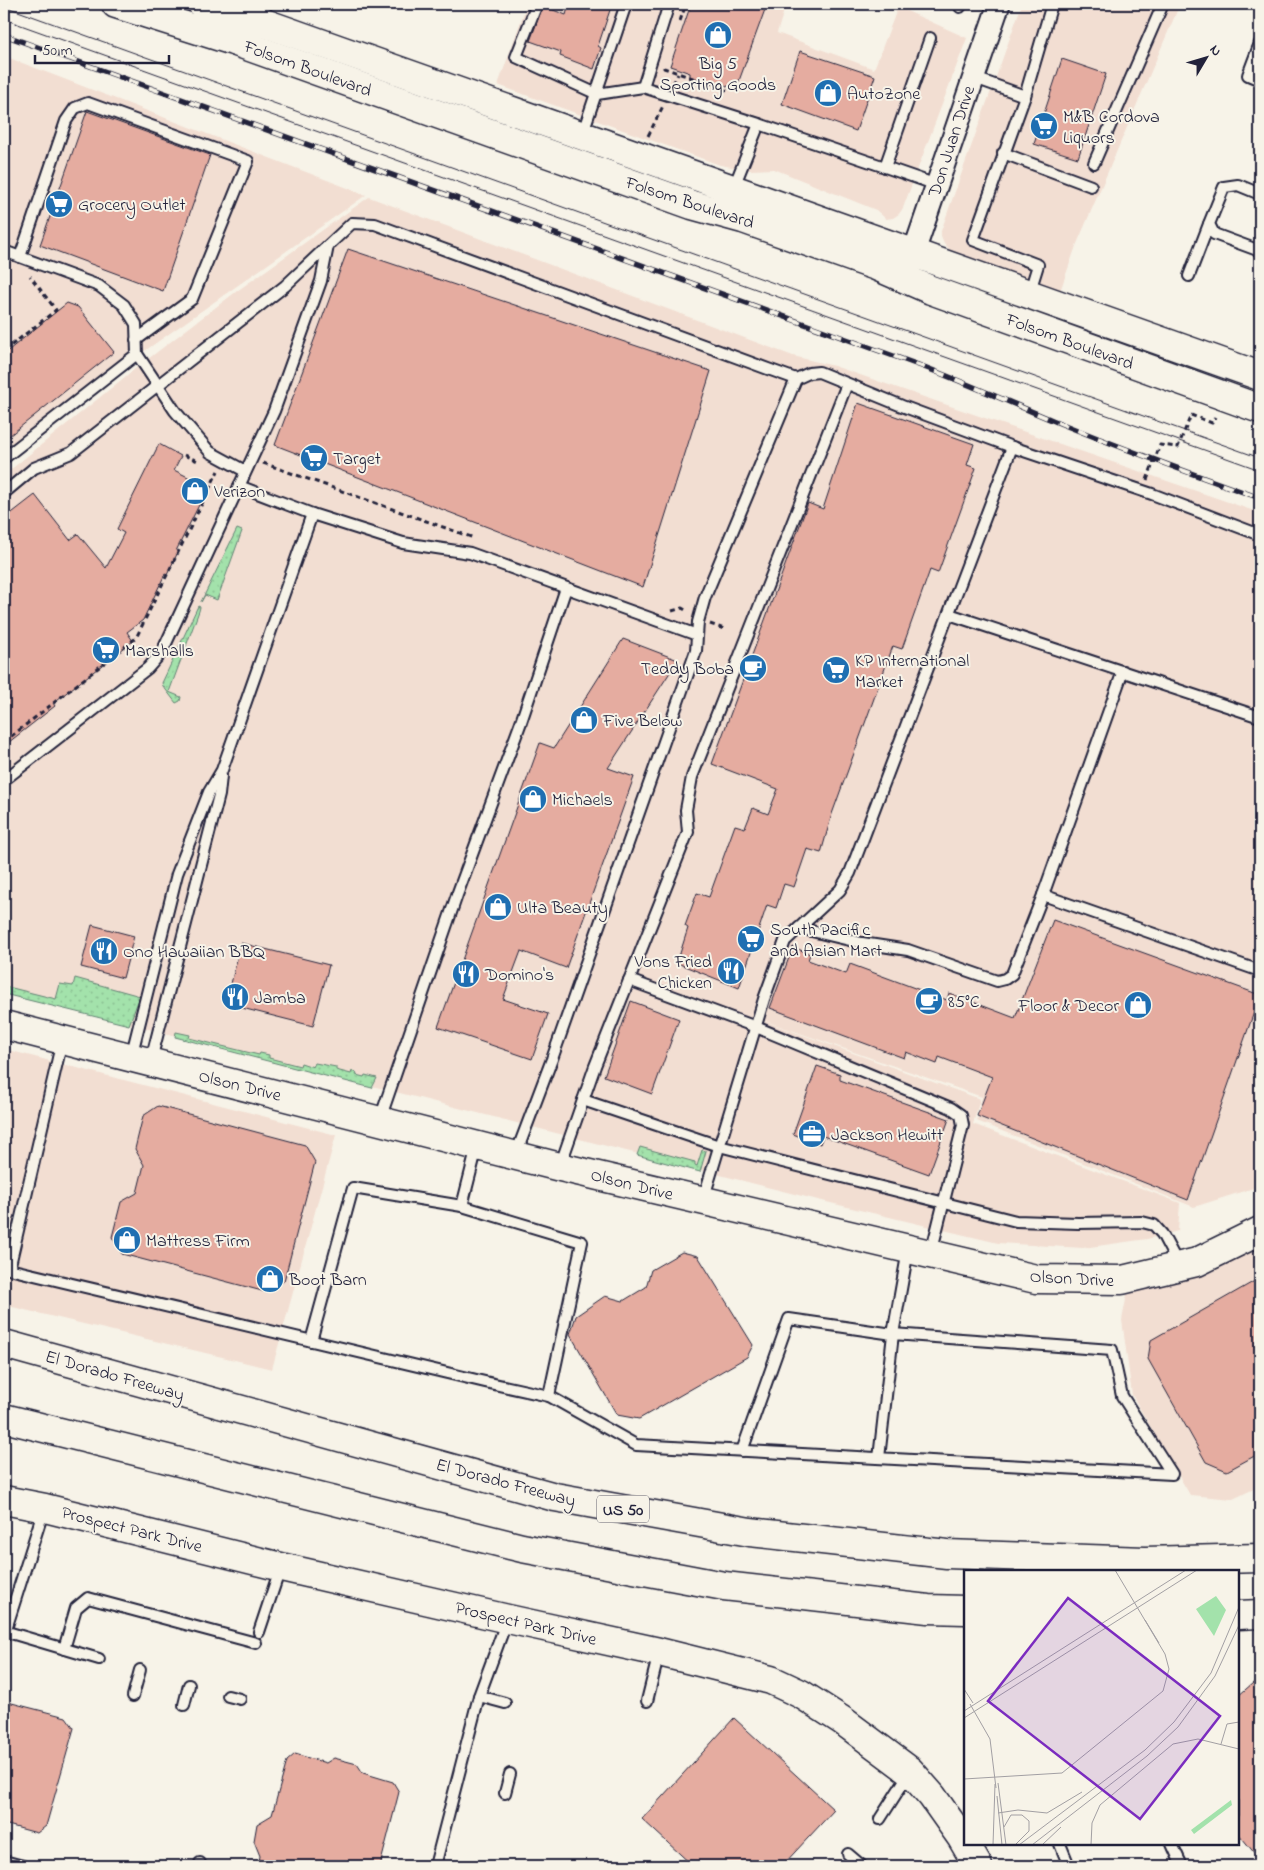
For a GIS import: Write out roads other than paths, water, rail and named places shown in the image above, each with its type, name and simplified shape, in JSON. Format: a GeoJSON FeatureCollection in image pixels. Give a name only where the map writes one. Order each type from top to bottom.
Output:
{"type":"FeatureCollection","features":[{"type":"Feature","properties":{"kind":"main road","name":"Folsom Boulevard"},"geometry":{"type":"LineString","coordinates":[[116,4],[233,41],[692,205],[743,219],[787,234],[876,266],[931,290],[1260,409]]}},
{"type":"Feature","properties":{"kind":"main road","name":"Folsom Boulevard"},"geometry":{"type":"LineString","coordinates":[[202,4],[263,13],[582,135],[733,190],[1260,376]]}},
{"type":"Feature","properties":{"kind":"main road"},"geometry":{"type":"LineString","coordinates":[[1091,349],[1109,340],[1255,393],[1260,392]]}},
{"type":"Feature","properties":{"kind":"main road","name":"Olson Drive"},"geometry":{"type":"LineString","coordinates":[[6,1028],[62,1040],[702,1201],[1036,1279],[1122,1280],[1197,1262],[1260,1230]]}},
{"type":"Feature","properties":{"kind":"main road","name":"El Dorado Freeway"},"geometry":{"type":"LineString","coordinates":[[4,1344],[555,1497],[750,1532],[948,1554],[1145,1561],[1260,1558]]}},
{"type":"Feature","properties":{"kind":"main road"},"geometry":{"type":"LineString","coordinates":[[4,1418],[522,1548],[724,1586],[928,1609],[964,1610]]}},
{"type":"Feature","properties":{"kind":"main road","name":"Prospect Park Drive"},"geometry":{"type":"LineString","coordinates":[[4,1500],[45,1508],[281,1567],[659,1652],[771,1680],[794,1691],[843,1721],[910,1771],[941,1810],[964,1845]]}},
{"type":"Feature","properties":{"kind":"main road"},"geometry":{"type":"LineString","coordinates":[[1239,1615],[1260,1614]]}},
{"type":"Feature","properties":{"kind":"main road","name":"Prospect Park Drive"},"geometry":{"type":"LineString","coordinates":[[964,1845],[978,1866]]}},
{"type":"Feature","properties":{"kind":"street","name":"Don Juan Drive"},"geometry":{"type":"LineString","coordinates":[[906,279],[913,253],[998,4]]}},
{"type":"Feature","properties":{"kind":"lane"},"geometry":{"type":"LineString","coordinates":[[537,4],[516,57],[597,94],[643,87],[759,124],[937,185]]}},
{"type":"Feature","properties":{"kind":"lane"},"geometry":{"type":"LineString","coordinates":[[582,135],[626,4]]}},
{"type":"Feature","properties":{"kind":"lane"},"geometry":{"type":"LineString","coordinates":[[643,87],[669,4]]}},
{"type":"Feature","properties":{"kind":"lane"},"geometry":{"type":"LineString","coordinates":[[1029,294],[1038,265],[972,240],[1025,96],[1052,4]]}},
{"type":"Feature","properties":{"kind":"lane"},"geometry":{"type":"LineString","coordinates":[[1094,163],[1163,4]]}},
{"type":"Feature","properties":{"kind":"lane"},"geometry":{"type":"LineString","coordinates":[[885,167],[930,38]]}},
{"type":"Feature","properties":{"kind":"lane"},"geometry":{"type":"LineString","coordinates":[[1260,43],[1248,75],[1260,80]]}},
{"type":"Feature","properties":{"kind":"lane"},"geometry":{"type":"LineString","coordinates":[[972,77],[1025,96]]}},
{"type":"Feature","properties":{"kind":"lane"},"geometry":{"type":"LineString","coordinates":[[20,257],[66,121],[75,108],[88,103],[248,161],[192,299],[136,340]]}},
{"type":"Feature","properties":{"kind":"lane"},"geometry":{"type":"LineString","coordinates":[[733,190],[759,124]]}},
{"type":"Feature","properties":{"kind":"lane"},"geometry":{"type":"LineString","coordinates":[[1003,153],[1092,186]]}},
{"type":"Feature","properties":{"kind":"lane"},"geometry":{"type":"LineString","coordinates":[[1189,276],[1224,187],[1238,185],[1260,194]]}},
{"type":"Feature","properties":{"kind":"lane"},"geometry":{"type":"LineString","coordinates":[[4,493],[34,468],[71,453],[285,286],[352,224],[375,224],[796,379]]}},
{"type":"Feature","properties":{"kind":"lane"},"geometry":{"type":"LineString","coordinates":[[1209,224],[1214,234],[1260,251]]}},
{"type":"Feature","properties":{"kind":"lane"},"geometry":{"type":"LineString","coordinates":[[4,780],[148,668],[162,652],[246,471],[280,392],[321,281],[328,246]]}},
{"type":"Feature","properties":{"kind":"lane"},"geometry":{"type":"LineString","coordinates":[[4,251],[99,286],[124,305],[136,324],[137,354],[175,411],[210,452],[246,471]]}},
{"type":"Feature","properties":{"kind":"lane"},"geometry":{"type":"LineString","coordinates":[[4,458],[137,354]]}},
{"type":"Feature","properties":{"kind":"lane"},"geometry":{"type":"LineString","coordinates":[[516,1155],[556,1050],[696,651],[698,622],[705,597],[796,379],[809,373],[819,372],[902,406],[1012,447],[1152,494],[1260,535]]}},
{"type":"Feature","properties":{"kind":"lane"},"geometry":{"type":"LineString","coordinates":[[560,1166],[583,1100],[688,832],[686,810],[692,777],[847,384]]}},
{"type":"Feature","properties":{"kind":"lane"},"geometry":{"type":"LineString","coordinates":[[702,1201],[785,941],[840,890],[850,872],[1012,447]]}},
{"type":"Feature","properties":{"kind":"lane"},"geometry":{"type":"LineString","coordinates":[[238,486],[312,514],[403,543],[470,553],[697,635]]}},
{"type":"Feature","properties":{"kind":"lane"},"geometry":{"type":"LineString","coordinates":[[141,1060],[177,874],[209,792],[222,770],[312,514]]}},
{"type":"Feature","properties":{"kind":"lane"},"geometry":{"type":"LineString","coordinates":[[379,1120],[454,904],[522,722],[566,588]]}},
{"type":"Feature","properties":{"kind":"lane"},"geometry":{"type":"LineString","coordinates":[[949,614],[1260,717]]}},
{"type":"Feature","properties":{"kind":"lane"},"geometry":{"type":"LineString","coordinates":[[799,928],[862,943],[908,950],[997,981],[1005,979],[1012,974],[1043,895],[1123,672]]}},
{"type":"Feature","properties":{"kind":"lane"},"geometry":{"type":"LineString","coordinates":[[141,1060],[219,795],[222,770]]}},
{"type":"Feature","properties":{"kind":"lane"},"geometry":{"type":"LineString","coordinates":[[1043,895],[1260,971]]}},
{"type":"Feature","properties":{"kind":"lane"},"geometry":{"type":"LineString","coordinates":[[629,980],[756,1027],[952,1108],[962,1115],[963,1126],[943,1202],[919,1251],[893,1334],[879,1458]]}},
{"type":"Feature","properties":{"kind":"lane"},"geometry":{"type":"LineString","coordinates":[[62,1040],[9,1269],[549,1396],[636,1445],[742,1451],[1172,1474],[1122,1396],[1112,1350],[893,1334],[789,1319],[742,1451]]}},
{"type":"Feature","properties":{"kind":"lane"},"geometry":{"type":"LineString","coordinates":[[583,1100],[719,1146],[1016,1221],[1078,1223],[1142,1222],[1154,1225],[1162,1234],[1179,1267]]}},
{"type":"Feature","properties":{"kind":"lane"},"geometry":{"type":"LineString","coordinates":[[462,1206],[478,1146]]}},
{"type":"Feature","properties":{"kind":"lane"},"geometry":{"type":"LineString","coordinates":[[311,1341],[353,1188],[462,1206],[582,1242],[549,1396]]}},
{"type":"Feature","properties":{"kind":"lane"},"geometry":{"type":"LineString","coordinates":[[45,1508],[4,1631],[99,1659]]}},
{"type":"Feature","properties":{"kind":"lane"},"geometry":{"type":"LineString","coordinates":[[259,1632],[281,1567]]}},
{"type":"Feature","properties":{"kind":"lane"},"geometry":{"type":"LineString","coordinates":[[64,1649],[76,1608],[88,1598],[256,1643]]}},
{"type":"Feature","properties":{"kind":"lane"},"geometry":{"type":"LineString","coordinates":[[435,1866],[479,1696],[508,1619]]}},
{"type":"Feature","properties":{"kind":"lane"},"geometry":{"type":"LineString","coordinates":[[647,1701],[659,1652]]}},
{"type":"Feature","properties":{"kind":"lane"},"geometry":{"type":"LineString","coordinates":[[133,1696],[140,1670]]}},
{"type":"Feature","properties":{"kind":"lane"},"geometry":{"type":"LineString","coordinates":[[184,1705],[189,1685]]}},
{"type":"Feature","properties":{"kind":"lane"},"geometry":{"type":"LineString","coordinates":[[228,1696],[240,1699]]}},
{"type":"Feature","properties":{"kind":"lane"},"geometry":{"type":"LineString","coordinates":[[479,1696],[504,1703]]}},
{"type":"Feature","properties":{"kind":"lane"},"geometry":{"type":"LineString","coordinates":[[880,1819],[910,1771]]}},
{"type":"Feature","properties":{"kind":"lane"},"geometry":{"type":"LineString","coordinates":[[505,1793],[510,1774]]}},
{"type":"Feature","properties":{"kind":"lane"},"geometry":{"type":"LineString","coordinates":[[1060,1845],[1069,1866]]}},
{"type":"Feature","properties":{"kind":"lane"},"geometry":{"type":"LineString","coordinates":[[1172,1845],[1182,1866]]}},
{"type":"Feature","properties":{"kind":"lane"},"geometry":{"type":"LineString","coordinates":[[848,1854],[861,1865]]}},
{"type":"Feature","properties":{"kind":"lane"},"geometry":{"type":"LineString","coordinates":[[4,1861],[23,1866]]}},
{"type":"Feature","properties":{"kind":"tram line"},"geometry":{"type":"LineString","coordinates":[[4,6],[1260,458]]}},
{"type":"Feature","properties":{"kind":"tram line"},"geometry":{"type":"LineString","coordinates":[[4,19],[1260,470]]}},
{"type":"Feature","properties":{"kind":"railway"},"geometry":{"type":"LineString","coordinates":[[4,35],[924,367],[1107,442],[1260,498]]}},
{"type":"Feature","properties":{"kind":"place","name":"Big 5 Sporting Goods"},"geometry":{"type":"Point","coordinates":[718,35]}},
{"type":"Feature","properties":{"kind":"place","name":"AutoZone"},"geometry":{"type":"Point","coordinates":[828,93]}},
{"type":"Feature","properties":{"kind":"place","name":"M&B Cordova Liquors"},"geometry":{"type":"Point","coordinates":[1044,126]}},
{"type":"Feature","properties":{"kind":"place","name":"Grocery Outlet"},"geometry":{"type":"Point","coordinates":[59,204]}},
{"type":"Feature","properties":{"kind":"place","name":"Target"},"geometry":{"type":"Point","coordinates":[314,458]}},
{"type":"Feature","properties":{"kind":"place","name":"Verizon"},"geometry":{"type":"Point","coordinates":[195,491]}},
{"type":"Feature","properties":{"kind":"place","name":"Marshalls"},"geometry":{"type":"Point","coordinates":[106,650]}},
{"type":"Feature","properties":{"kind":"place","name":"Teddy Boba"},"geometry":{"type":"Point","coordinates":[753,668]}},
{"type":"Feature","properties":{"kind":"place","name":"KP International Market"},"geometry":{"type":"Point","coordinates":[836,670]}},
{"type":"Feature","properties":{"kind":"place","name":"Five Below"},"geometry":{"type":"Point","coordinates":[584,720]}},
{"type":"Feature","properties":{"kind":"place","name":"Michaels"},"geometry":{"type":"Point","coordinates":[533,799]}},
{"type":"Feature","properties":{"kind":"place","name":"Ulta Beauty"},"geometry":{"type":"Point","coordinates":[498,907]}},
{"type":"Feature","properties":{"kind":"place","name":"South Pacific and Asian Mart"},"geometry":{"type":"Point","coordinates":[751,939]}},
{"type":"Feature","properties":{"kind":"place","name":"Ono Hawaiian BBQ"},"geometry":{"type":"Point","coordinates":[104,951]}},
{"type":"Feature","properties":{"kind":"place","name":"Vons Fried Chicken"},"geometry":{"type":"Point","coordinates":[731,971]}},
{"type":"Feature","properties":{"kind":"place","name":"Domino's"},"geometry":{"type":"Point","coordinates":[466,974]}},
{"type":"Feature","properties":{"kind":"place","name":"Jamba"},"geometry":{"type":"Point","coordinates":[235,997]}},
{"type":"Feature","properties":{"kind":"place","name":"85°C"},"geometry":{"type":"Point","coordinates":[929,1001]}},
{"type":"Feature","properties":{"kind":"place","name":"Floor & Decor"},"geometry":{"type":"Point","coordinates":[1138,1005]}},
{"type":"Feature","properties":{"kind":"place","name":"Jackson Hewitt"},"geometry":{"type":"Point","coordinates":[812,1134]}},
{"type":"Feature","properties":{"kind":"place","name":"Mattress Firm"},"geometry":{"type":"Point","coordinates":[127,1240]}},
{"type":"Feature","properties":{"kind":"place","name":"Boot Barn"},"geometry":{"type":"Point","coordinates":[270,1279]}}]}
